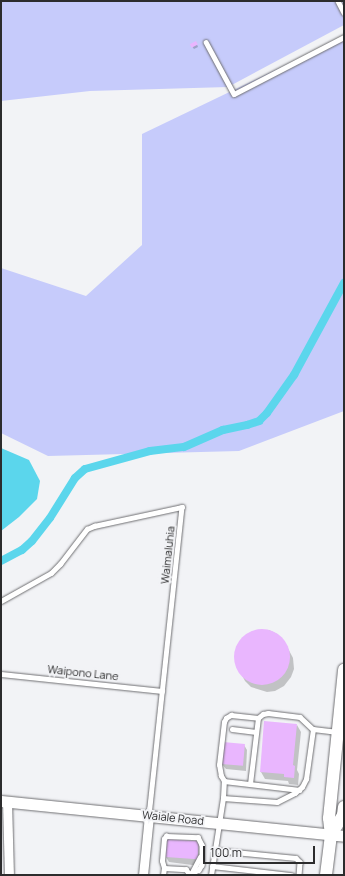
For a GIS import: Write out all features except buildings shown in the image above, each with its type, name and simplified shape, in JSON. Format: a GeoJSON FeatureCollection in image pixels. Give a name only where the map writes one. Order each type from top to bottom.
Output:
{"type":"FeatureCollection","features":[{"type":"Feature","properties":{"kind":"main road"},"geometry":{"type":"LineString","coordinates":[[326,875],[331,835],[329,818],[341,733],[344,670]]}},
{"type":"Feature","properties":{"kind":"main road"},"geometry":{"type":"LineString","coordinates":[[331,835],[342,815],[344,807]]}},
{"type":"Feature","properties":{"kind":"street","name":"Waiale Road"},"geometry":{"type":"LineString","coordinates":[[4,801],[344,836]]}},
{"type":"Feature","properties":{"kind":"street"},"geometry":{"type":"LineString","coordinates":[[4,801],[4,837],[9,875]]}},
{"type":"Feature","properties":{"kind":"street"},"geometry":{"type":"LineString","coordinates":[[143,875],[149,816]]}},
{"type":"Feature","properties":{"kind":"lane"},"geometry":{"type":"LineString","coordinates":[[338,1],[344,13]]}},
{"type":"Feature","properties":{"kind":"lane"},"geometry":{"type":"LineString","coordinates":[[206,42],[234,94],[344,37]]}},
{"type":"Feature","properties":{"kind":"lane","name":"Waimaluhia"},"geometry":{"type":"LineString","coordinates":[[1,601],[51,572],[60,564],[88,529],[94,526],[182,507],[149,816]]}},
{"type":"Feature","properties":{"kind":"lane","name":"Waipono Lane"},"geometry":{"type":"LineString","coordinates":[[1,674],[162,691]]}},
{"type":"Feature","properties":{"kind":"lane"},"geometry":{"type":"LineString","coordinates":[[250,784],[258,718],[263,714],[268,713],[294,716],[303,720],[312,729],[341,733]]}},
{"type":"Feature","properties":{"kind":"lane"},"geometry":{"type":"LineString","coordinates":[[211,875],[223,798],[224,781],[221,776],[219,765],[224,722],[226,718],[231,715],[258,718]]}},
{"type":"Feature","properties":{"kind":"lane"},"geometry":{"type":"LineString","coordinates":[[232,729],[256,732]]}},
{"type":"Feature","properties":{"kind":"lane"},"geometry":{"type":"LineString","coordinates":[[223,798],[276,802],[299,790],[306,779],[312,729]]}},
{"type":"Feature","properties":{"kind":"lane"},"geometry":{"type":"LineString","coordinates":[[224,781],[299,790]]}},
{"type":"Feature","properties":{"kind":"lane"},"geometry":{"type":"LineString","coordinates":[[163,875],[164,868],[162,861],[164,839],[170,834],[198,837],[202,845],[200,857],[202,865],[199,870],[190,874],[186,869],[164,868]]}},
{"type":"Feature","properties":{"kind":"lane"},"geometry":{"type":"LineString","coordinates":[[214,850],[296,858],[300,862],[298,875]]}},
{"type":"Feature","properties":{"kind":"lane"},"geometry":{"type":"LineString","coordinates":[[212,866],[291,875]]}},
{"type":"Feature","properties":{"kind":"shaded area"},"geometry":{"type":"Polygon","coordinates":[[[1,1],[344,1],[344,25],[228,87],[90,91],[1,101],[1,1]]]}},
{"type":"Feature","properties":{"kind":"shaded area"},"geometry":{"type":"Polygon","coordinates":[[[344,37],[344,411],[239,451],[48,456],[1,433],[1,268],[86,296],[142,245],[142,134],[344,37]]]}},
{"type":"Feature","properties":{"kind":"shaded area"},"geometry":{"type":"Polygon","coordinates":[[[1,448],[29,460],[40,481],[37,499],[19,517],[1,531],[1,448]]]}},
{"type":"Feature","properties":{"kind":"waterway"},"geometry":{"type":"LineString","coordinates":[[1,561],[22,550],[32,541],[50,518],[75,478],[85,469],[150,451],[184,447],[223,430],[259,421],[267,413],[294,375],[344,283]]}}]}
